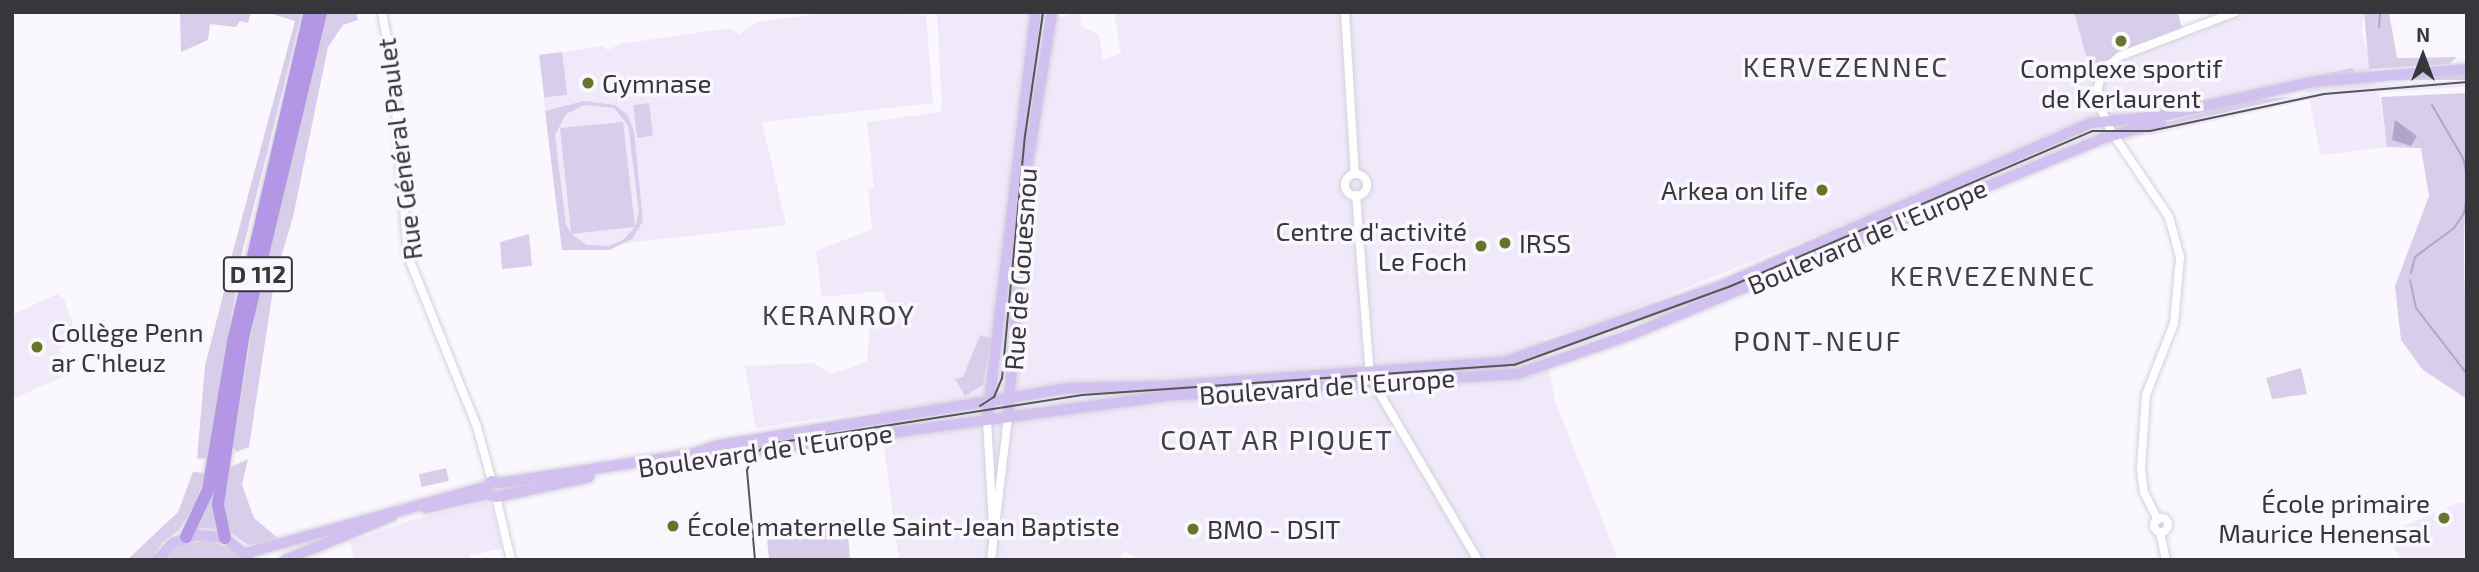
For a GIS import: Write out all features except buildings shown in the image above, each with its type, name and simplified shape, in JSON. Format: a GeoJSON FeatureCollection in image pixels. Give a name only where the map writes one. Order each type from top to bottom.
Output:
{"type":"FeatureCollection","features":[{"type":"Feature","properties":{"kind":"highway","name":"D 112"},"geometry":{"type":"LineString","coordinates":[[186,537],[208,490],[233,342],[310,12]]}},
{"type":"Feature","properties":{"kind":"highway","name":"D 112"},"geometry":{"type":"LineString","coordinates":[[225,538],[218,504],[243,338],[321,12]]}},
{"type":"Feature","properties":{"kind":"main road","name":"Rue de Gouesnou"},"geometry":{"type":"LineString","coordinates":[[987,420],[1036,12]]}},
{"type":"Feature","properties":{"kind":"main road","name":"Rue de Gouesnou"},"geometry":{"type":"LineString","coordinates":[[1008,416],[1026,176],[1052,12]]}},
{"type":"Feature","properties":{"kind":"main road"},"geometry":{"type":"LineString","coordinates":[[2105,119],[2163,116],[2332,79],[2467,70]]}},
{"type":"Feature","properties":{"kind":"main road","name":"Boulevard de l'Europe"},"geometry":{"type":"LineString","coordinates":[[285,560],[389,517],[494,489],[990,398],[1071,388],[1517,374],[1560,362],[1978,188],[2114,136],[2297,88],[2467,70]]}},
{"type":"Feature","properties":{"kind":"main road","name":"Boulevard de l'Europe"},"geometry":{"type":"LineString","coordinates":[[248,556],[494,489],[1164,396],[1371,378],[1504,362],[1721,286],[2105,119]]}},
{"type":"Feature","properties":{"kind":"main road"},"geometry":{"type":"LineString","coordinates":[[157,560],[186,537],[225,538],[248,556]]}},
{"type":"Feature","properties":{"kind":"street","name":"Rue Général Paulet"},"geometry":{"type":"LineString","coordinates":[[382,12],[393,73],[408,256],[477,427],[511,560]]}},
{"type":"Feature","properties":{"kind":"street"},"geometry":{"type":"LineString","coordinates":[[1345,12],[1355,174],[1345,184],[1356,195],[1371,378],[1478,560]]}},
{"type":"Feature","properties":{"kind":"street"},"geometry":{"type":"LineString","coordinates":[[2166,560],[2160,532],[2154,527],[2158,520],[2144,493],[2141,467],[2146,395],[2180,287],[2177,238],[2159,195],[2114,136],[2105,119],[2098,88],[2109,64],[2235,12]]}},
{"type":"Feature","properties":{"kind":"street"},"geometry":{"type":"LineString","coordinates":[[1355,174],[1363,177],[1366,185],[1356,195]]}},
{"type":"Feature","properties":{"kind":"street","name":"Rue de Gouesnou"},"geometry":{"type":"LineString","coordinates":[[990,560],[1008,416]]}},
{"type":"Feature","properties":{"kind":"street","name":"Rue de Gouesnou"},"geometry":{"type":"LineString","coordinates":[[987,420],[988,510],[993,527]]}},
{"type":"Feature","properties":{"kind":"shaded area"},"geometry":{"type":"Polygon","coordinates":[[[251,12],[248,23],[240,21],[236,27],[210,24],[208,40],[181,52],[180,14],[251,12]]]}},
{"type":"Feature","properties":{"kind":"shaded area"},"geometry":{"type":"Polygon","coordinates":[[[266,12],[302,12],[236,277],[226,277],[295,21],[266,12]]]}},
{"type":"Feature","properties":{"kind":"shaded area"},"geometry":{"type":"Polygon","coordinates":[[[328,12],[356,12],[358,20],[343,25],[328,47],[293,217],[275,277],[249,447],[236,452],[233,446],[259,288],[328,12]]]}},
{"type":"Feature","properties":{"kind":"shaded area"},"geometry":{"type":"Polygon","coordinates":[[[832,12],[926,15],[933,103],[762,122],[786,224],[627,243],[609,250],[562,250],[539,56],[602,46],[608,50],[620,44],[730,28],[739,35],[757,22],[832,12]]]}},
{"type":"Feature","properties":{"kind":"shaded area"},"geometry":{"type":"Polygon","coordinates":[[[937,12],[1028,12],[1058,18],[1080,12],[1081,26],[1099,35],[1103,60],[1121,53],[1114,12],[2074,12],[2090,69],[2235,12],[2364,12],[2362,32],[2376,85],[2467,80],[2467,87],[2379,92],[2387,147],[2321,155],[2309,100],[2151,135],[2097,134],[1777,271],[1774,265],[2090,130],[2150,129],[2308,94],[2305,79],[2130,116],[2086,118],[1889,206],[1598,323],[1544,338],[1555,401],[1618,560],[1145,560],[1124,552],[1119,560],[899,560],[879,410],[756,428],[745,366],[813,363],[831,374],[867,362],[870,326],[889,320],[884,291],[822,297],[816,251],[872,229],[868,189],[874,187],[867,122],[942,112],[937,12]]]}},
{"type":"Feature","properties":{"kind":"shaded area","name":"Complexe sportif de Kerlaurent"},"geometry":{"type":"Polygon","coordinates":[[[2074,12],[2178,12],[2183,33],[2090,70],[2074,12]]]}},
{"type":"Feature","properties":{"kind":"shaded area"},"geometry":{"type":"Polygon","coordinates":[[[2364,12],[2389,12],[2397,58],[2457,57],[2449,64],[2369,69],[2364,12]]]}},
{"type":"Feature","properties":{"kind":"shaded area"},"geometry":{"type":"Polygon","coordinates":[[[562,52],[567,95],[544,97],[539,55],[562,52]]]}},
{"type":"Feature","properties":{"kind":"shaded area"},"geometry":{"type":"Polygon","coordinates":[[[2352,68],[2356,74],[2160,115],[2130,116],[2352,68]]]}},
{"type":"Feature","properties":{"kind":"shaded area"},"geometry":{"type":"Polygon","coordinates":[[[2366,74],[2467,74],[2467,80],[2366,80],[2366,74]]]}},
{"type":"Feature","properties":{"kind":"shaded area"},"geometry":{"type":"Polygon","coordinates":[[[2467,93],[2464,251],[2467,399],[2423,370],[2401,340],[2395,286],[2429,196],[2421,148],[2387,147],[2381,97],[2467,93]]]}},
{"type":"Feature","properties":{"kind":"shaded area"},"geometry":{"type":"Polygon","coordinates":[[[2292,97],[2153,129],[2139,130],[2249,100],[2292,97]]]}},
{"type":"Feature","properties":{"kind":"shaded area"},"geometry":{"type":"Polygon","coordinates":[[[584,101],[615,105],[627,114],[634,131],[643,221],[632,239],[609,250],[562,250],[545,111],[584,101]],[[585,105],[566,114],[555,135],[566,225],[571,233],[560,128],[623,122],[635,227],[639,212],[628,125],[614,108],[585,105]],[[635,227],[571,234],[587,245],[608,246],[623,240],[635,227]]]}},
{"type":"Feature","properties":{"kind":"shaded area"},"geometry":{"type":"Polygon","coordinates":[[[649,103],[653,136],[637,138],[633,105],[649,103]]]}},
{"type":"Feature","properties":{"kind":"shaded area"},"geometry":{"type":"Polygon","coordinates":[[[2395,120],[2417,136],[2411,146],[2392,140],[2395,120]]]}},
{"type":"Feature","properties":{"kind":"shaded area"},"geometry":{"type":"Polygon","coordinates":[[[529,234],[532,266],[502,269],[500,242],[529,234]]]}},
{"type":"Feature","properties":{"kind":"shaded area"},"geometry":{"type":"Polygon","coordinates":[[[225,287],[236,287],[235,295],[207,458],[197,459],[205,366],[225,287]]]}},
{"type":"Feature","properties":{"kind":"shaded area","name":"Collège Penn ar C'hleuz"},"geometry":{"type":"Polygon","coordinates":[[[57,294],[64,299],[78,339],[59,349],[70,374],[12,399],[12,315],[57,294]]]}},
{"type":"Feature","properties":{"kind":"shaded area"},"geometry":{"type":"Polygon","coordinates":[[[980,335],[991,338],[983,385],[965,396],[955,379],[963,377],[980,335]]]}},
{"type":"Feature","properties":{"kind":"shaded area"},"geometry":{"type":"Polygon","coordinates":[[[2301,368],[2307,394],[2272,399],[2266,378],[2301,368]]]}},
{"type":"Feature","properties":{"kind":"shaded area"},"geometry":{"type":"Polygon","coordinates":[[[248,459],[242,485],[254,518],[280,540],[248,545],[226,529],[222,494],[227,469],[248,459]]]}},
{"type":"Feature","properties":{"kind":"shaded area"},"geometry":{"type":"Polygon","coordinates":[[[446,468],[449,481],[422,487],[419,474],[446,468]]]}},
{"type":"Feature","properties":{"kind":"shaded area"},"geometry":{"type":"Polygon","coordinates":[[[193,472],[206,473],[194,506],[179,530],[163,542],[150,560],[127,560],[178,512],[193,472]]]}},
{"type":"Feature","properties":{"kind":"shaded area"},"geometry":{"type":"Polygon","coordinates":[[[214,485],[218,529],[194,528],[214,485]]]}},
{"type":"Feature","properties":{"kind":"shaded area"},"geometry":{"type":"Polygon","coordinates":[[[486,502],[491,506],[502,548],[470,556],[470,560],[354,560],[350,542],[412,520],[486,502]]]}},
{"type":"Feature","properties":{"kind":"shaded area","name":"École primaire Maurice Henensal"},"geometry":{"type":"Polygon","coordinates":[[[2460,502],[2467,504],[2467,560],[2404,560],[2387,540],[2389,532],[2460,502]]]}},
{"type":"Feature","properties":{"kind":"shaded area"},"geometry":{"type":"Polygon","coordinates":[[[847,520],[850,560],[769,560],[766,528],[847,520]]]}},
{"type":"Feature","properties":{"kind":"shaded area"},"geometry":{"type":"Polygon","coordinates":[[[206,540],[230,548],[243,560],[164,560],[178,546],[206,540]]]}},
{"type":"Feature","properties":{"kind":"waterway"},"geometry":{"type":"LineString","coordinates":[[2379,27],[2380,12]]}},
{"type":"Feature","properties":{"kind":"waterway"},"geometry":{"type":"LineString","coordinates":[[2432,105],[2463,158],[2467,176]]}},
{"type":"Feature","properties":{"kind":"waterway"},"geometry":{"type":"LineString","coordinates":[[2411,273],[2415,257],[2454,228],[2464,213],[2467,193]]}},
{"type":"Feature","properties":{"kind":"waterway"},"geometry":{"type":"LineString","coordinates":[[2410,280],[2416,308],[2467,374]]}},
{"type":"Feature","properties":{"kind":"tram line"},"geometry":{"type":"LineString","coordinates":[[980,406],[994,397],[1002,378],[1025,136],[1043,12]]}},
{"type":"Feature","properties":{"kind":"tram line"},"geometry":{"type":"LineString","coordinates":[[755,560],[747,470],[754,454],[769,444],[1082,395],[1514,365],[1731,286],[2092,131],[2150,131],[2324,94],[2467,82]]}},
{"type":"Feature","properties":{"kind":"place","name":"Complexe sportif de Kerlaurent"},"geometry":{"type":"Point","coordinates":[2121,41]}},
{"type":"Feature","properties":{"kind":"place","name":"Gymnase"},"geometry":{"type":"Point","coordinates":[588,83]}},
{"type":"Feature","properties":{"kind":"place","name":"Arkea on life"},"geometry":{"type":"Point","coordinates":[1822,190]}},
{"type":"Feature","properties":{"kind":"place","name":"IRSS"},"geometry":{"type":"Point","coordinates":[1505,243]}},
{"type":"Feature","properties":{"kind":"place","name":"Centre d'activité Le Foch"},"geometry":{"type":"Point","coordinates":[1481,246]}},
{"type":"Feature","properties":{"kind":"place","name":"Collège Penn ar C'hleuz"},"geometry":{"type":"Point","coordinates":[37,347]}},
{"type":"Feature","properties":{"kind":"place","name":"École primaire Maurice Henensal"},"geometry":{"type":"Point","coordinates":[2444,518]}},
{"type":"Feature","properties":{"kind":"place","name":"École maternelle Saint-Jean Baptiste"},"geometry":{"type":"Point","coordinates":[673,526]}},
{"type":"Feature","properties":{"kind":"place","name":"BMO - DSIT"},"geometry":{"type":"Point","coordinates":[1193,529]}},
{"type":"Feature","properties":{"kind":"district","name":"KERVEZENNEC"},"geometry":{"type":"Point","coordinates":[1846,66]}},
{"type":"Feature","properties":{"kind":"district","name":"KERVEZENNEC"},"geometry":{"type":"Point","coordinates":[1993,275]}},
{"type":"Feature","properties":{"kind":"district","name":"KERANROY"},"geometry":{"type":"Point","coordinates":[839,314]}},
{"type":"Feature","properties":{"kind":"district","name":"PONT-NEUF"},"geometry":{"type":"Point","coordinates":[1818,340]}},
{"type":"Feature","properties":{"kind":"district","name":"COAT AR PIQUET"},"geometry":{"type":"Point","coordinates":[1277,439]}}]}
